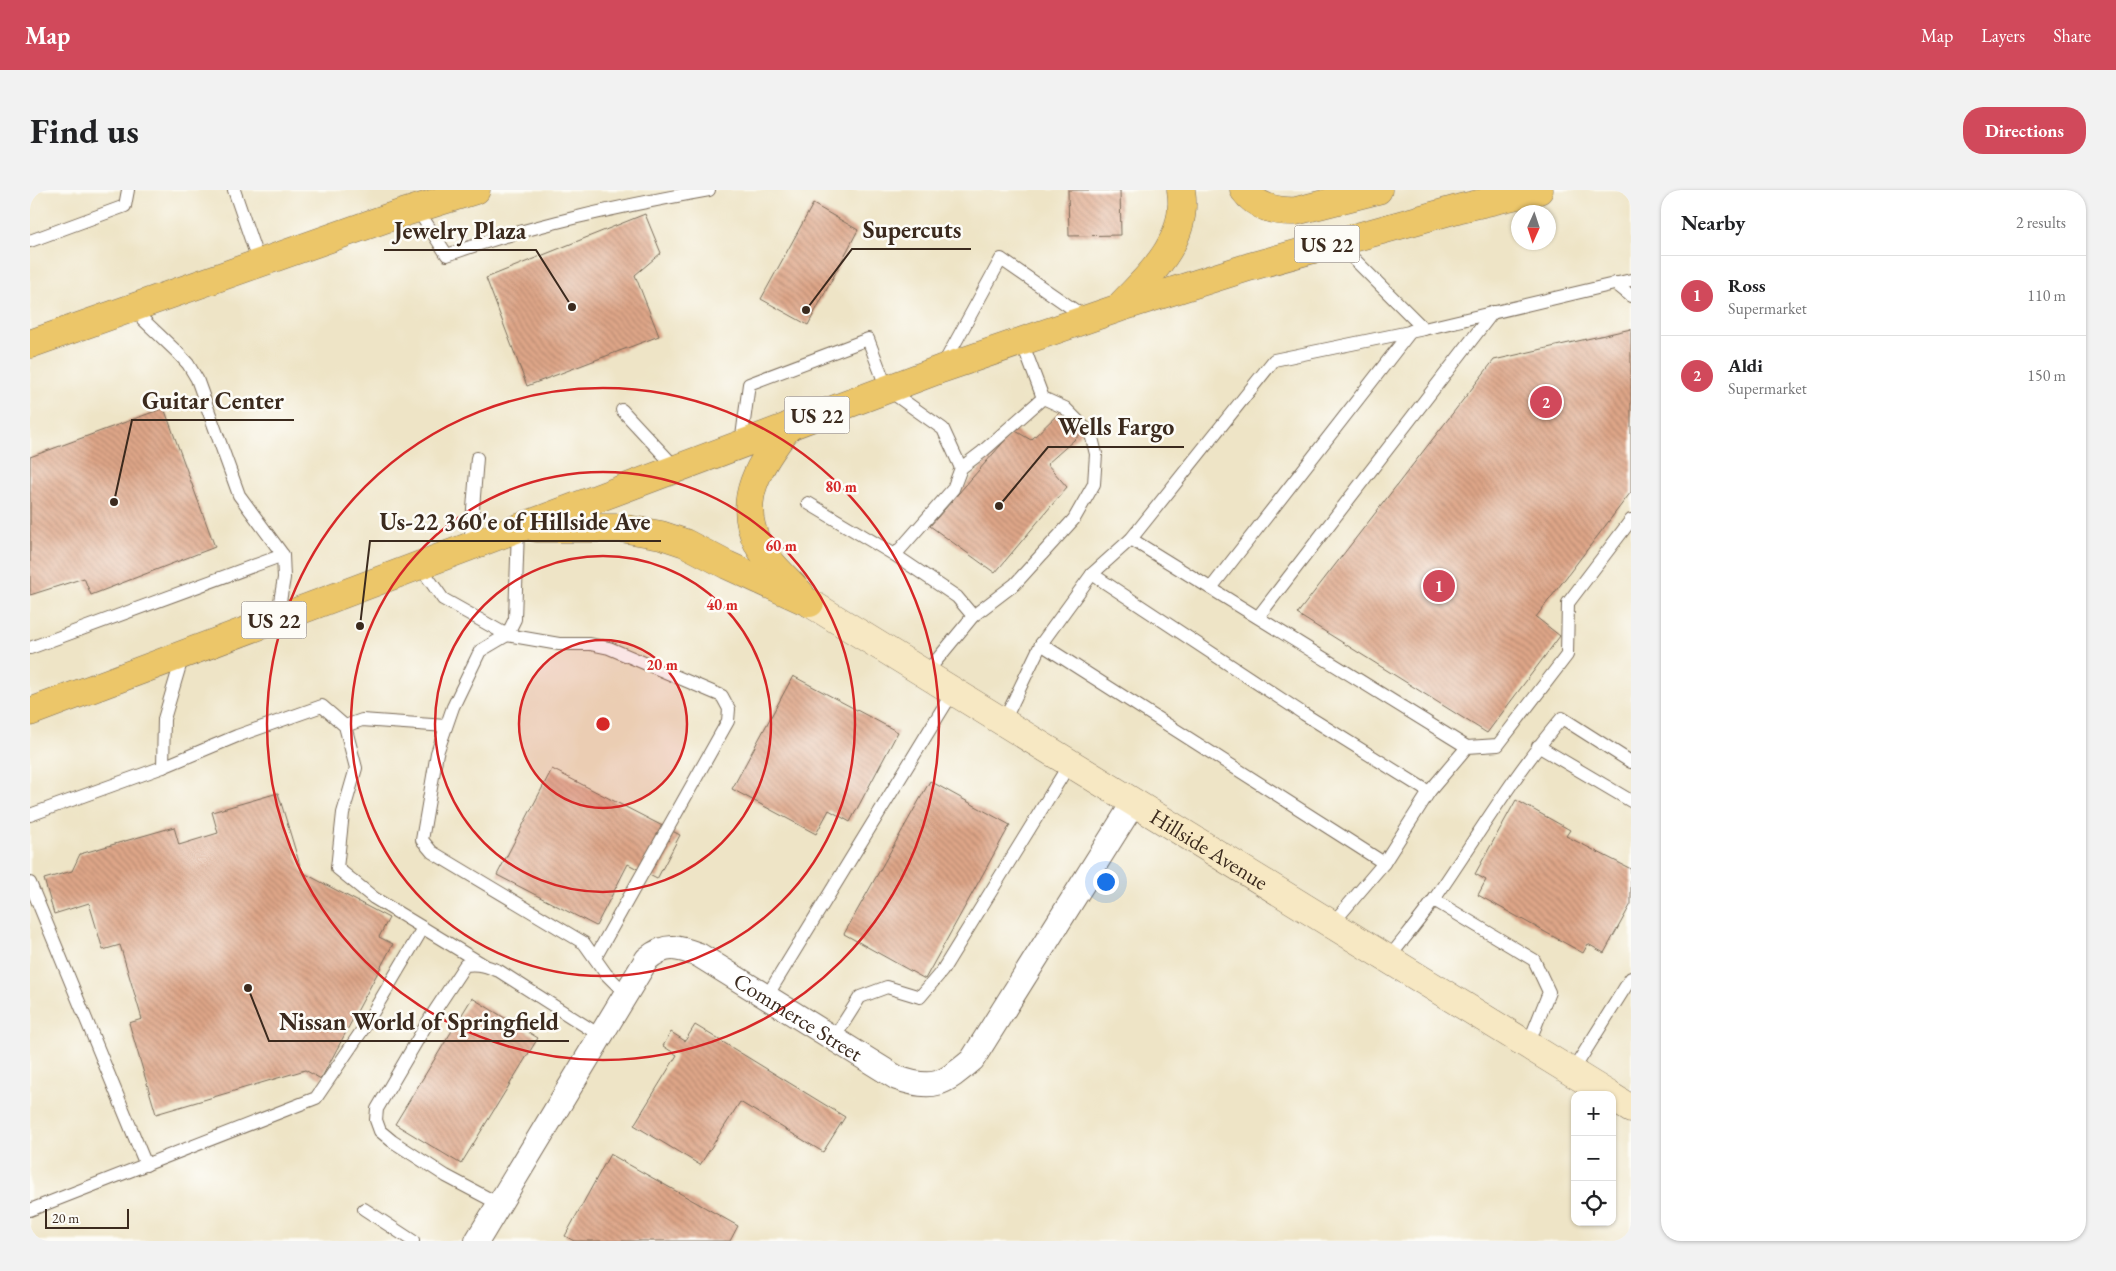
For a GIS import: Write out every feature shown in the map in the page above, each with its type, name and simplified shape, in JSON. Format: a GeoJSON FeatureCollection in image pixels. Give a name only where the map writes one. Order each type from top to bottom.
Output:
{"type":"FeatureCollection","features":[{"type":"Feature","properties":{"kind":"highway"},"geometry":{"type":"LineString","coordinates":[[30,344],[259,263],[476,190]]}},
{"type":"Feature","properties":{"kind":"highway"},"geometry":{"type":"LineString","coordinates":[[1119,308],[1154,270],[1171,247],[1182,210],[1181,190]]}},
{"type":"Feature","properties":{"kind":"highway"},"geometry":{"type":"LineString","coordinates":[[1244,190],[1252,200],[1262,206],[1284,211],[1296,211],[1378,190]]}},
{"type":"Feature","properties":{"kind":"highway","name":"US 22"},"geometry":{"type":"LineString","coordinates":[[30,712],[941,369],[1119,308],[1337,241],[1461,208],[1539,190]]}},
{"type":"Feature","properties":{"kind":"highway"},"geometry":{"type":"LineString","coordinates":[[789,426],[766,456],[759,469],[751,491],[750,516],[758,545],[810,603]]}},
{"type":"Feature","properties":{"kind":"highway"},"geometry":{"type":"LineString","coordinates":[[518,528],[596,527],[640,530],[661,535],[685,543],[727,565],[810,603]]}},
{"type":"Feature","properties":{"kind":"highway"},"geometry":{"type":"LineString","coordinates":[[30,695],[66,697]]}},
{"type":"Feature","properties":{"kind":"street","name":"Hillside Avenue"},"geometry":{"type":"LineString","coordinates":[[810,603],[1603,1091]]}},
{"type":"Feature","properties":{"kind":"street","name":"Commerce Street"},"geometry":{"type":"LineString","coordinates":[[477,1241],[647,959],[658,949],[671,947],[699,955],[897,1078],[918,1085],[938,1084],[955,1075],[972,1060],[1134,802]]}},
{"type":"Feature","properties":{"kind":"street"},"geometry":{"type":"LineString","coordinates":[[1616,1100],[1631,1109]]}},
{"type":"Feature","properties":{"kind":"lane"},"geometry":{"type":"LineString","coordinates":[[30,241],[125,206],[128,190]]}},
{"type":"Feature","properties":{"kind":"lane"},"geometry":{"type":"LineString","coordinates":[[234,190],[259,263]]}},
{"type":"Feature","properties":{"kind":"lane"},"geometry":{"type":"LineString","coordinates":[[417,209],[447,255],[562,220],[620,206],[709,190]]}},
{"type":"Feature","properties":{"kind":"lane"},"geometry":{"type":"LineString","coordinates":[[1337,241],[1418,330]]}},
{"type":"Feature","properties":{"kind":"lane"},"geometry":{"type":"LineString","coordinates":[[941,369],[1001,259],[1087,319]]}},
{"type":"Feature","properties":{"kind":"lane"},"geometry":{"type":"LineString","coordinates":[[1004,721],[1041,644],[1092,574],[1132,539],[1274,360],[1418,330],[1631,280]]}},
{"type":"Feature","properties":{"kind":"lane"},"geometry":{"type":"LineString","coordinates":[[1615,283],[1631,296]]}},
{"type":"Feature","properties":{"kind":"lane"},"geometry":{"type":"LineString","coordinates":[[131,308],[184,360],[197,379],[239,495],[284,555],[284,578],[277,619]]}},
{"type":"Feature","properties":{"kind":"lane"},"geometry":{"type":"LineString","coordinates":[[1258,617],[1493,312]]}},
{"type":"Feature","properties":{"kind":"lane"},"geometry":{"type":"LineString","coordinates":[[1211,588],[1418,330]]}},
{"type":"Feature","properties":{"kind":"lane"},"geometry":{"type":"LineString","coordinates":[[741,444],[749,384],[868,339],[887,389],[943,429],[961,468]]}},
{"type":"Feature","properties":{"kind":"lane"},"geometry":{"type":"LineString","coordinates":[[926,673],[973,616],[1015,584],[1074,519],[1094,484],[1096,454],[1091,434],[1065,408],[1044,398],[1022,342]]}},
{"type":"Feature","properties":{"kind":"lane"},"geometry":{"type":"LineString","coordinates":[[895,555],[952,489],[961,468],[1044,398]]}},
{"type":"Feature","properties":{"kind":"lane"},"geometry":{"type":"LineString","coordinates":[[622,410],[676,468]]}},
{"type":"Feature","properties":{"kind":"lane"},"geometry":{"type":"LineString","coordinates":[[470,546],[477,458]]}},
{"type":"Feature","properties":{"kind":"lane"},"geometry":{"type":"LineString","coordinates":[[808,502],[895,555],[957,597],[973,616]]}},
{"type":"Feature","properties":{"kind":"lane"},"geometry":{"type":"LineString","coordinates":[[1132,539],[1467,748],[1498,745],[1567,654],[1568,603],[1631,520]]}},
{"type":"Feature","properties":{"kind":"lane"},"geometry":{"type":"LineString","coordinates":[[518,528],[515,619],[507,636],[480,651],[453,707],[437,753],[422,840],[432,852],[584,943],[606,974],[626,994]]}},
{"type":"Feature","properties":{"kind":"lane"},"geometry":{"type":"LineString","coordinates":[[30,648],[284,555]]}},
{"type":"Feature","properties":{"kind":"lane"},"geometry":{"type":"LineString","coordinates":[[419,565],[443,599],[507,636],[559,644],[590,644],[609,648],[722,696],[729,709],[728,721],[595,958]]}},
{"type":"Feature","properties":{"kind":"lane"},"geometry":{"type":"LineString","coordinates":[[1092,574],[1304,714],[1429,792]]}},
{"type":"Feature","properties":{"kind":"lane"},"geometry":{"type":"LineString","coordinates":[[1041,644],[1384,863]]}},
{"type":"Feature","properties":{"kind":"lane"},"geometry":{"type":"LineString","coordinates":[[163,767],[164,719],[183,655]]}},
{"type":"Feature","properties":{"kind":"lane"},"geometry":{"type":"LineString","coordinates":[[767,996],[954,690]]}},
{"type":"Feature","properties":{"kind":"lane"},"geometry":{"type":"LineString","coordinates":[[30,815],[163,767],[237,736],[322,706],[345,726],[356,768],[343,813],[337,868],[374,898],[484,965],[499,971],[601,1036]]}},
{"type":"Feature","properties":{"kind":"lane"},"geometry":{"type":"LineString","coordinates":[[1389,958],[1434,900],[1504,792],[1538,746],[1562,718],[1631,762]]}},
{"type":"Feature","properties":{"kind":"lane"},"geometry":{"type":"LineString","coordinates":[[345,726],[362,720],[446,726]]}},
{"type":"Feature","properties":{"kind":"lane"},"geometry":{"type":"LineString","coordinates":[[1538,746],[1631,801]]}},
{"type":"Feature","properties":{"kind":"lane"},"geometry":{"type":"LineString","coordinates":[[1332,924],[1384,863],[1429,792],[1467,748]]}},
{"type":"Feature","properties":{"kind":"lane"},"geometry":{"type":"LineString","coordinates":[[834,1038],[860,997],[886,987],[920,998],[942,971],[1070,763]]}},
{"type":"Feature","properties":{"kind":"lane"},"geometry":{"type":"LineString","coordinates":[[30,883],[146,1166]]}},
{"type":"Feature","properties":{"kind":"lane"},"geometry":{"type":"LineString","coordinates":[[1434,900],[1534,960],[1549,992],[1528,1045]]}},
{"type":"Feature","properties":{"kind":"lane"},"geometry":{"type":"LineString","coordinates":[[30,1210],[316,1098],[363,1029],[423,928]]}},
{"type":"Feature","properties":{"kind":"lane"},"geometry":{"type":"LineString","coordinates":[[484,965],[474,963],[465,965],[432,1015],[376,1109],[376,1120],[380,1130],[392,1141],[446,1176],[499,1204]]}},
{"type":"Feature","properties":{"kind":"lane"},"geometry":{"type":"LineString","coordinates":[[1572,1072],[1631,978]]}},
{"type":"Feature","properties":{"kind":"lane"},"geometry":{"type":"LineString","coordinates":[[364,1209],[413,1241]]}},
{"type":"Feature","properties":{"kind":"building"},"geometry":{"type":"Polygon","coordinates":[[[1068,190],[1120,190],[1121,235],[1069,236],[1068,190]]]}},
{"type":"Feature","properties":{"kind":"building"},"geometry":{"type":"Polygon","coordinates":[[[813,204],[858,230],[808,325],[761,299],[813,204]]]}},
{"type":"Feature","properties":{"kind":"building"},"geometry":{"type":"Polygon","coordinates":[[[645,214],[661,253],[635,275],[659,336],[527,386],[486,278],[645,214]]]}},
{"type":"Feature","properties":{"kind":"building"},"geometry":{"type":"Polygon","coordinates":[[[1631,329],[1631,492],[1536,617],[1560,636],[1487,733],[1297,614],[1494,360],[1631,329]]]}},
{"type":"Feature","properties":{"kind":"building"},"geometry":{"type":"Polygon","coordinates":[[[164,408],[215,547],[91,595],[84,578],[30,595],[30,457],[164,408]]]}},
{"type":"Feature","properties":{"kind":"building"},"geometry":{"type":"Polygon","coordinates":[[[1060,412],[1083,432],[1047,464],[1067,487],[995,573],[930,526],[1014,430],[1031,440],[1060,412]]]}},
{"type":"Feature","properties":{"kind":"building"},"geometry":{"type":"Polygon","coordinates":[[[793,676],[898,732],[850,822],[829,810],[816,834],[732,789],[793,676]]]}},
{"type":"Feature","properties":{"kind":"building"},"geometry":{"type":"Polygon","coordinates":[[[552,769],[680,835],[657,879],[628,864],[596,926],[497,875],[552,769]]]}},
{"type":"Feature","properties":{"kind":"building"},"geometry":{"type":"Polygon","coordinates":[[[930,781],[1010,825],[925,979],[844,934],[930,781]]]}},
{"type":"Feature","properties":{"kind":"building"},"geometry":{"type":"Polygon","coordinates":[[[278,793],[302,872],[389,918],[379,937],[393,944],[321,1079],[305,1070],[156,1114],[129,1023],[142,1019],[120,945],[103,950],[89,903],[54,914],[44,879],[72,871],[80,854],[174,827],[179,845],[218,833],[212,812],[278,793]]]}},
{"type":"Feature","properties":{"kind":"building"},"geometry":{"type":"Polygon","coordinates":[[[1516,800],[1570,830],[1566,836],[1631,869],[1631,904],[1604,953],[1588,944],[1583,953],[1478,895],[1486,880],[1475,874],[1516,800]]]}},
{"type":"Feature","properties":{"kind":"building"},"geometry":{"type":"Polygon","coordinates":[[[472,998],[538,1038],[461,1164],[395,1124],[472,998]]]}},
{"type":"Feature","properties":{"kind":"building"},"geometry":{"type":"Polygon","coordinates":[[[695,1025],[845,1117],[823,1152],[740,1102],[700,1165],[634,1125],[677,1055],[663,1046],[671,1032],[685,1041],[695,1025]]]}},
{"type":"Feature","properties":{"kind":"building"},"geometry":{"type":"Polygon","coordinates":[[[610,1154],[738,1226],[730,1241],[574,1241],[565,1236],[610,1154]]]}},
{"type":"Feature","properties":{"kind":"place","name":"Jewelry Plaza"},"geometry":{"type":"Point","coordinates":[572,307]}},
{"type":"Feature","properties":{"kind":"place","name":"Supercuts"},"geometry":{"type":"Point","coordinates":[806,310]}},
{"type":"Feature","properties":{"kind":"place","name":"Aldi"},"geometry":{"type":"Point","coordinates":[1546,402]}},
{"type":"Feature","properties":{"kind":"place","name":"Guitar Center"},"geometry":{"type":"Point","coordinates":[114,502]}},
{"type":"Feature","properties":{"kind":"place","name":"Wells Fargo"},"geometry":{"type":"Point","coordinates":[999,506]}},
{"type":"Feature","properties":{"kind":"place","name":"Ross"},"geometry":{"type":"Point","coordinates":[1439,586]}},
{"type":"Feature","properties":{"kind":"place","name":"Us-22 360'e of Hillside Ave"},"geometry":{"type":"Point","coordinates":[360,626]}},
{"type":"Feature","properties":{"kind":"place","name":"Nissan World of Springfield"},"geometry":{"type":"Point","coordinates":[248,988]}}]}
